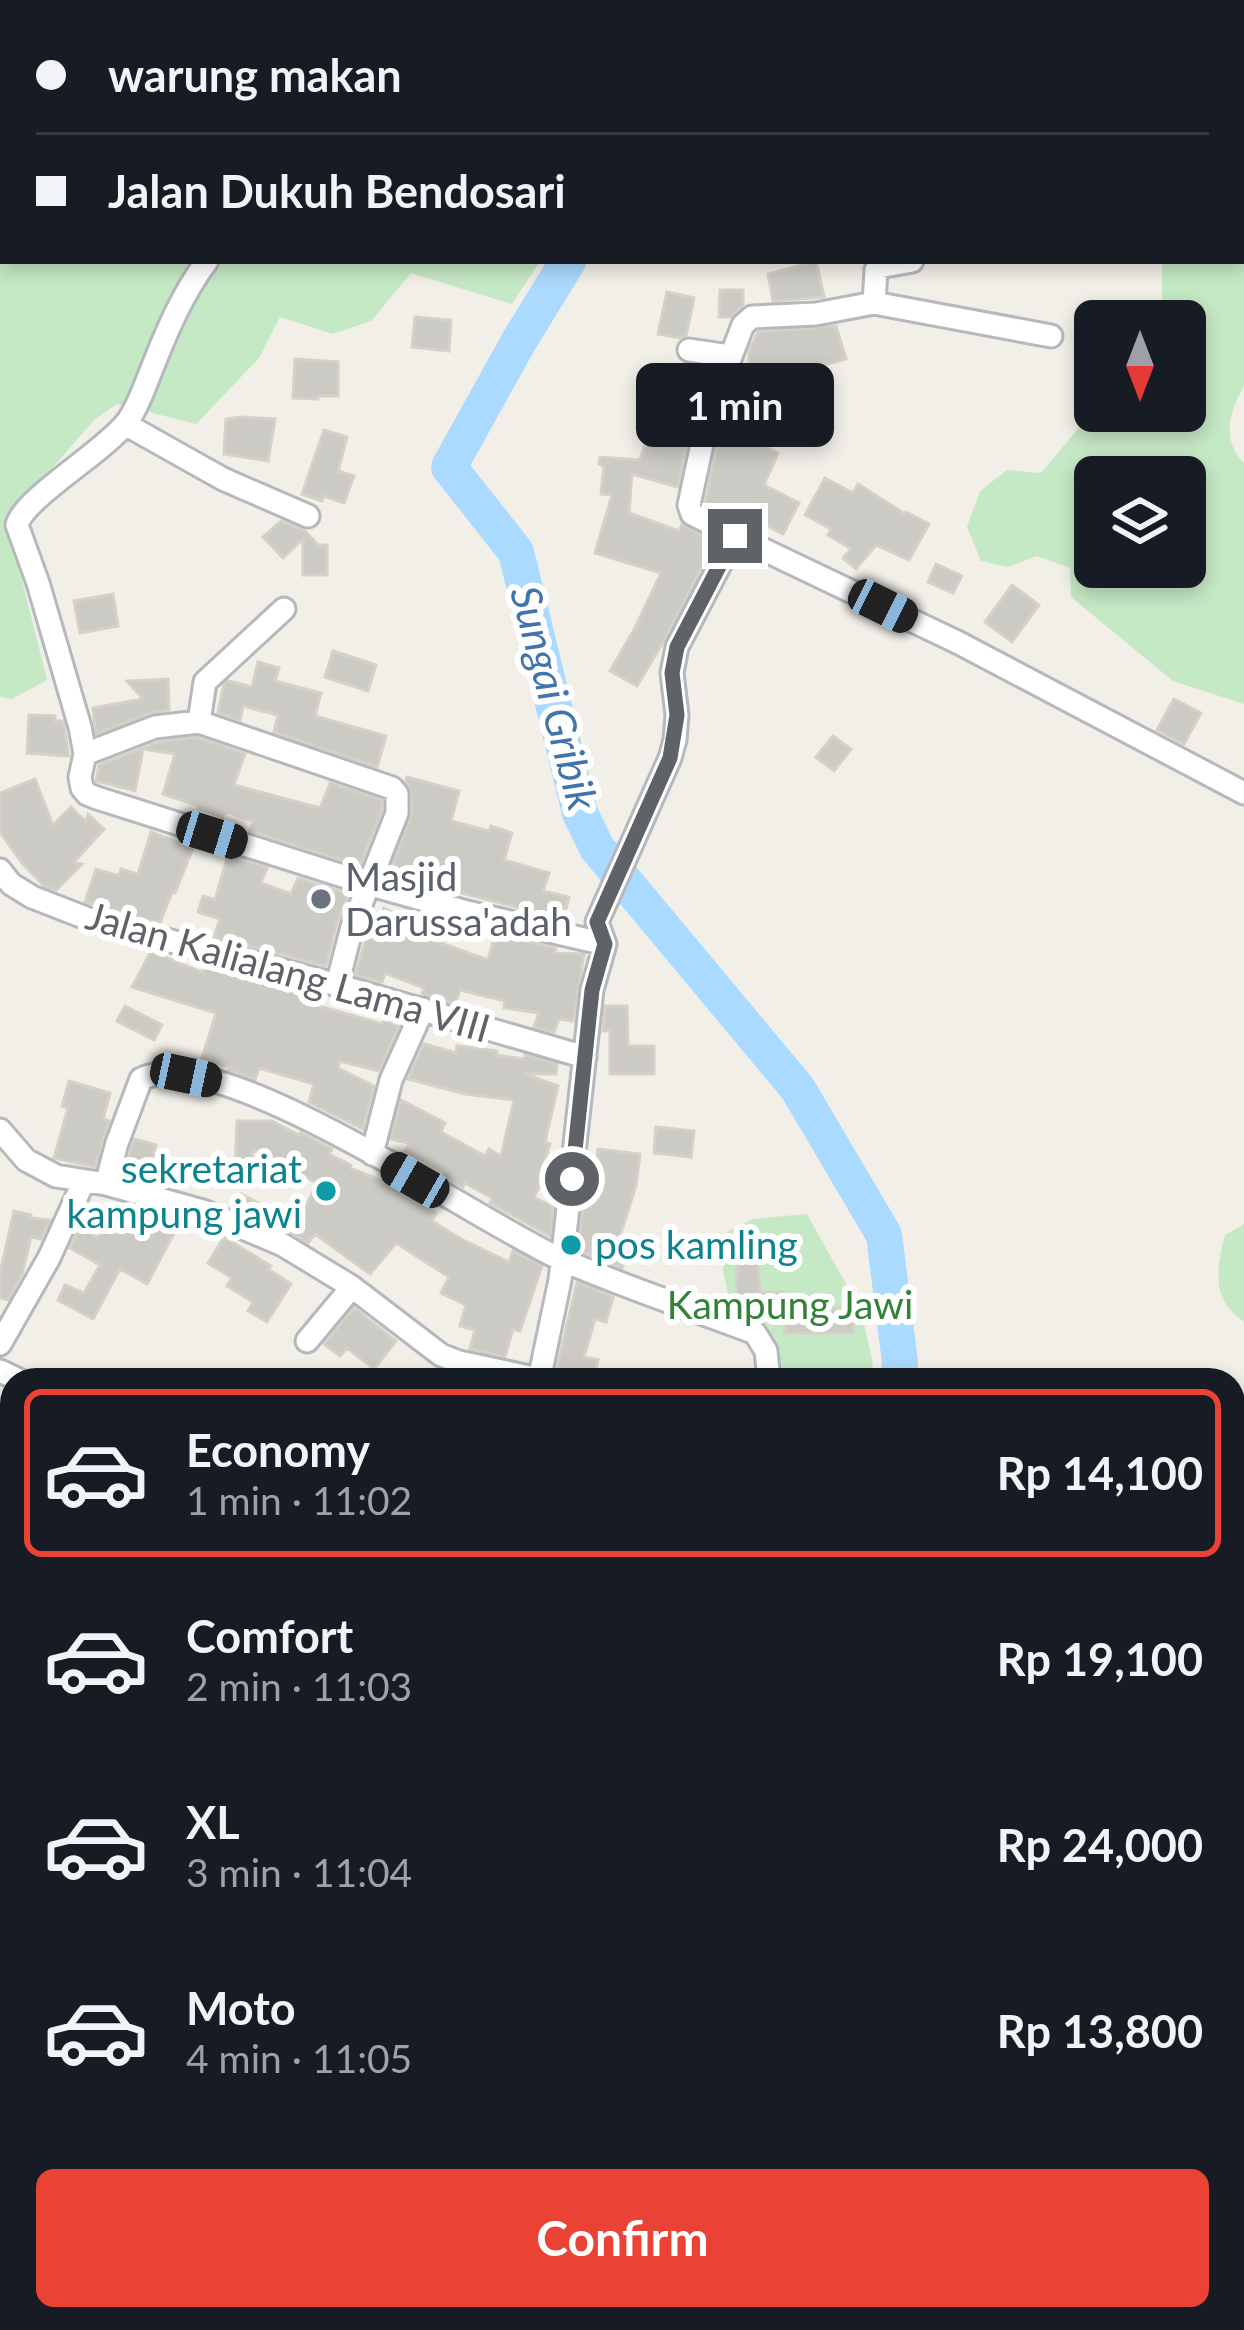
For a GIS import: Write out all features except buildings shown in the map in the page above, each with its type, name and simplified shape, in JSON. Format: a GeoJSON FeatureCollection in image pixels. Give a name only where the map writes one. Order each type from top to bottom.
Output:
{"type":"FeatureCollection","features":[{"type":"Feature","properties":{"kind":"street"},"geometry":{"type":"LineString","coordinates":[[205,264],[183,298],[125,424],[21,513],[17,524],[80,727],[85,754],[82,788],[87,794],[371,885],[605,944]]}},
{"type":"Feature","properties":{"kind":"street"},"geometry":{"type":"LineString","coordinates":[[874,303],[876,270],[896,264]]}},
{"type":"Feature","properties":{"kind":"street"},"geometry":{"type":"LineString","coordinates":[[1051,336],[874,303],[816,314],[752,317],[743,325],[729,356],[711,408],[688,510],[1244,793]]}},
{"type":"Feature","properties":{"kind":"street"},"geometry":{"type":"LineString","coordinates":[[689,350],[729,356]]}},
{"type":"Feature","properties":{"kind":"street"},"geometry":{"type":"LineString","coordinates":[[125,424],[223,479],[308,516]]}},
{"type":"Feature","properties":{"kind":"street"},"geometry":{"type":"LineString","coordinates":[[541,1368],[562,1260],[592,990],[605,944],[597,922],[670,758],[677,715],[672,673],[677,647],[735,536]]}},
{"type":"Feature","properties":{"kind":"street"},"geometry":{"type":"LineString","coordinates":[[199,722],[205,682],[284,609]]}},
{"type":"Feature","properties":{"kind":"street"},"geometry":{"type":"LineString","coordinates":[[85,754],[154,727],[199,722],[392,788],[398,813],[346,945],[337,985]]}},
{"type":"Feature","properties":{"kind":"street","name":"Jalan Kalialang Lama VIII"},"geometry":{"type":"LineString","coordinates":[[0,870],[11,884],[32,897],[91,920],[423,1009],[585,1058]]}},
{"type":"Feature","properties":{"kind":"street"},"geometry":{"type":"LineString","coordinates":[[372,1154],[391,1080],[423,1009]]}},
{"type":"Feature","properties":{"kind":"street"},"geometry":{"type":"LineString","coordinates":[[0,1344],[95,1184],[141,1079],[157,1074],[186,1075],[255,1094],[309,1118],[562,1260],[755,1333],[766,1351],[768,1368]]}},
{"type":"Feature","properties":{"kind":"street"},"geometry":{"type":"LineString","coordinates":[[0,1130],[26,1160],[56,1176],[202,1211],[283,1245],[352,1287],[441,1355],[492,1368]]}},
{"type":"Feature","properties":{"kind":"street"},"geometry":{"type":"LineString","coordinates":[[307,1341],[352,1287]]}},
{"type":"Feature","properties":{"kind":"green space"},"geometry":{"type":"Polygon","coordinates":[[[0,264],[538,264],[512,304],[411,273],[371,321],[333,334],[280,317],[259,358],[196,424],[117,404],[94,420],[7,520],[47,680],[12,699],[0,697],[0,264]]]}},
{"type":"Feature","properties":{"kind":"green space"},"geometry":{"type":"Polygon","coordinates":[[[1162,264],[1244,264],[1244,386],[1234,406],[1230,435],[1244,463],[1244,704],[1173,681],[1071,597],[1070,568],[1037,556],[1008,567],[981,561],[967,527],[980,491],[1007,470],[1041,473],[1075,432],[1206,432],[1206,300],[1162,300],[1162,264]]]}},
{"type":"Feature","properties":{"kind":"green space","name":"Kampung Jawi"},"geometry":{"type":"Polygon","coordinates":[[[807,1214],[861,1311],[873,1368],[760,1368],[761,1358],[736,1334],[723,1270],[727,1232],[752,1219],[807,1214]]]}},
{"type":"Feature","properties":{"kind":"green space"},"geometry":{"type":"Polygon","coordinates":[[[1244,1224],[1244,1322],[1226,1303],[1218,1271],[1225,1235],[1244,1224]]]}},
{"type":"Feature","properties":{"kind":"waterway","name":"Sungai Gribik"},"geometry":{"type":"LineString","coordinates":[[566,264],[449,467],[516,552],[580,813],[597,848],[798,1089],[884,1235],[900,1368]]}},
{"type":"Feature","properties":{"kind":"place","name":"Masjid Darussa'adah"},"geometry":{"type":"Point","coordinates":[321,899]}},
{"type":"Feature","properties":{"kind":"place","name":"sekretariat kampung jawi"},"geometry":{"type":"Point","coordinates":[326,1191]}},
{"type":"Feature","properties":{"kind":"place","name":"pos kamling"},"geometry":{"type":"Point","coordinates":[571,1245]}},
{"type":"Feature","properties":{"kind":"route"},"geometry":{"type":"LineString","coordinates":[[572,1179],[592,990],[605,944],[597,922],[670,758],[677,715],[672,673],[677,647],[735,536]]}}]}
